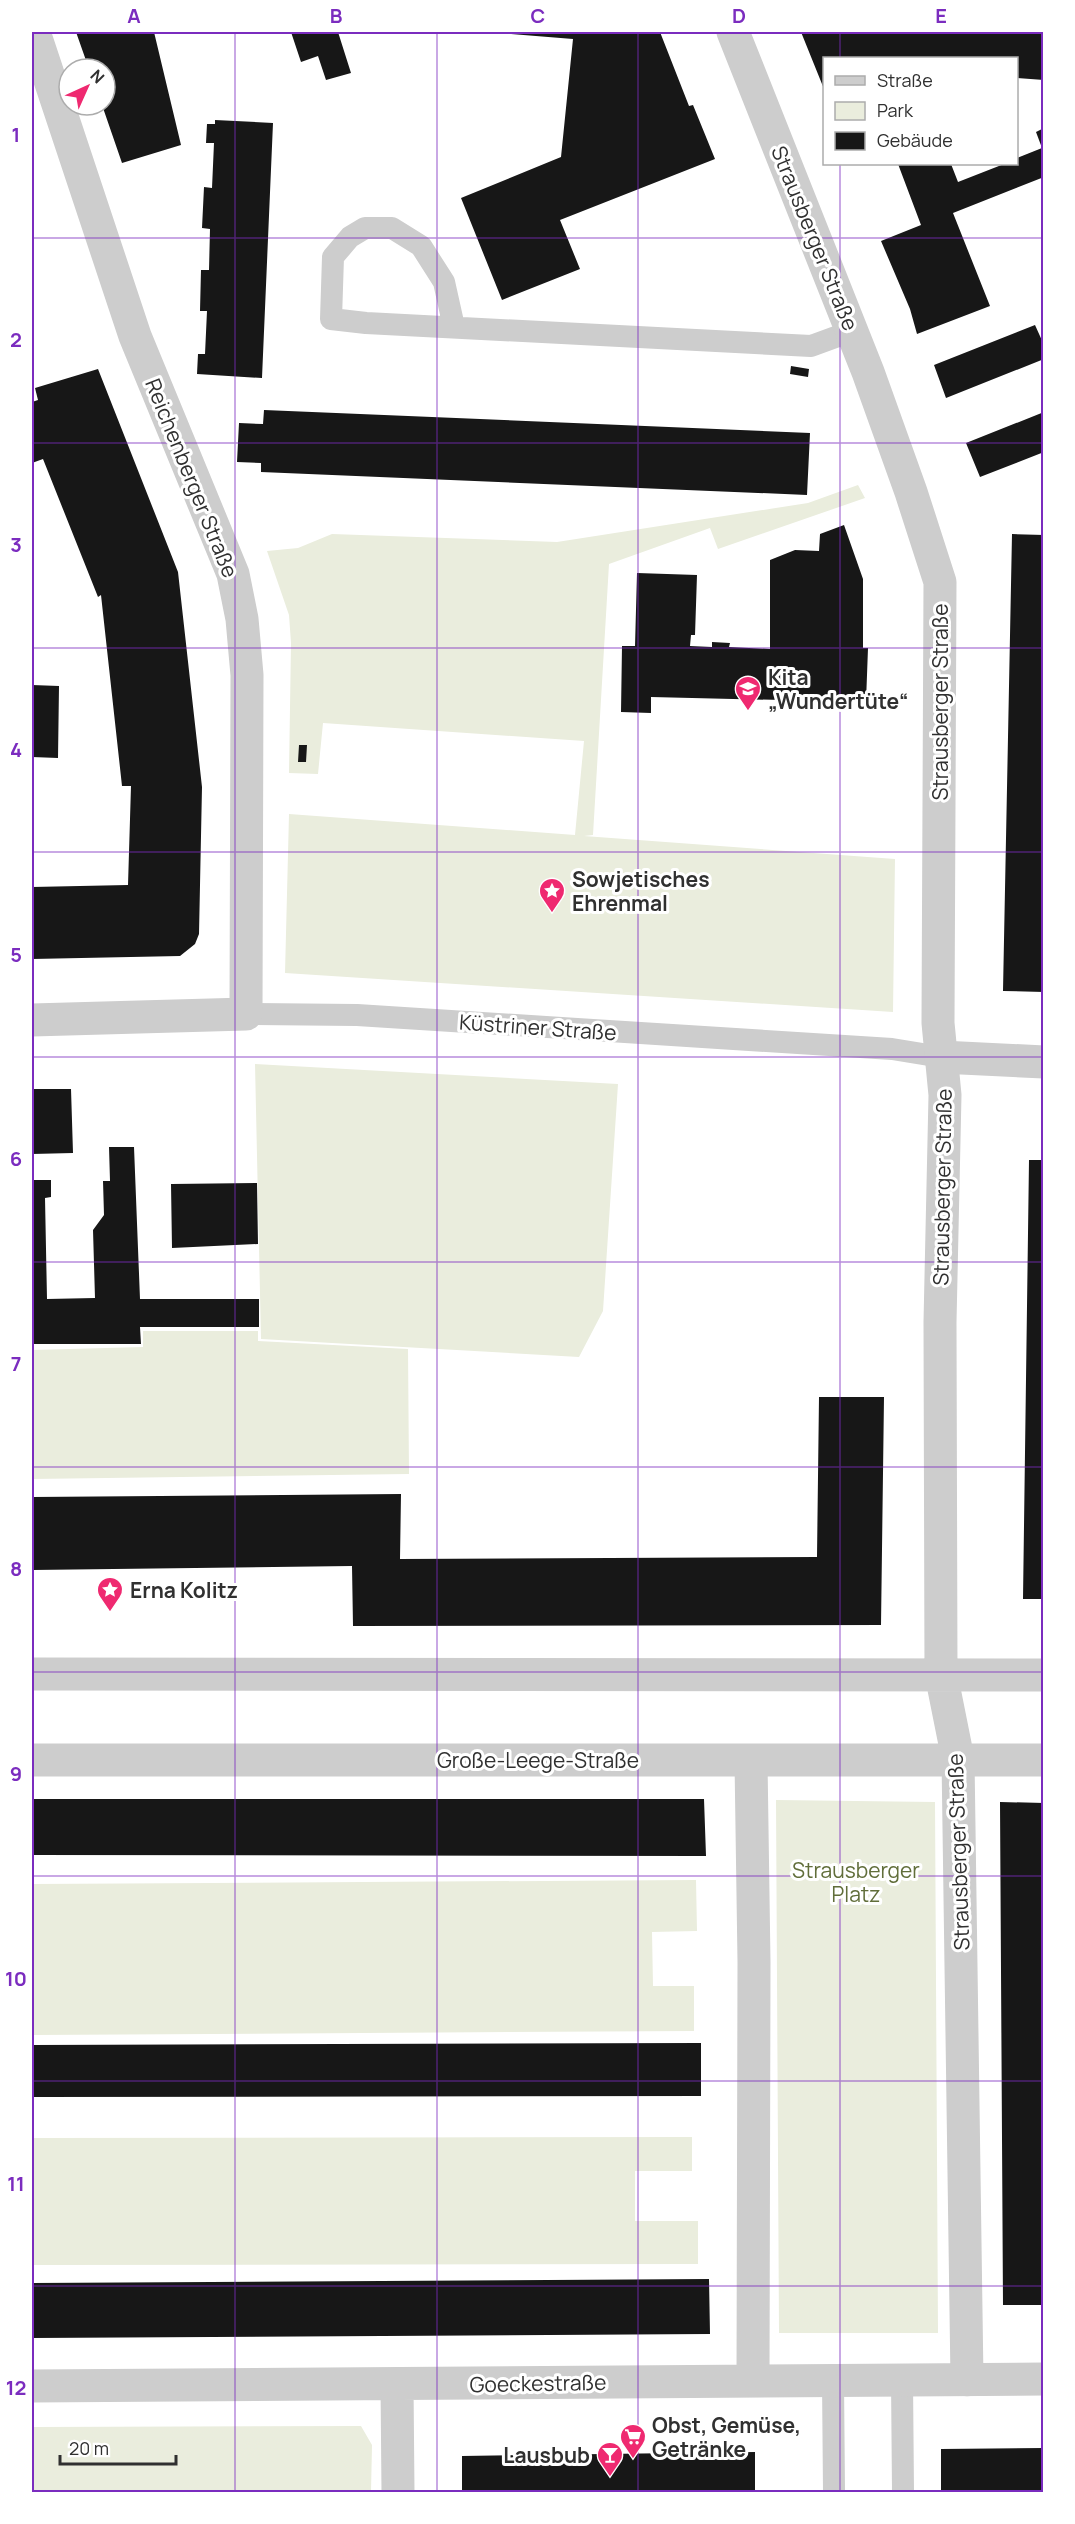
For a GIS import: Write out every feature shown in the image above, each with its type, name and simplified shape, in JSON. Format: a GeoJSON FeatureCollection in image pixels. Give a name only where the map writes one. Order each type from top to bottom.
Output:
{"type":"FeatureCollection","features":[{"type":"Feature","properties":{"kind":"street","name":"Reichenberger Straße"},"geometry":{"type":"LineString","coordinates":[[34,32],[135,336],[233,574],[242,619],[247,675],[246,1014]]}},
{"type":"Feature","properties":{"kind":"street","name":"Strausberger Straße"},"geometry":{"type":"LineString","coordinates":[[732,32],[852,331],[898,454],[940,582],[938,1023],[945,1095],[940,1322],[941,1674],[958,1759],[967,2380]]}},
{"type":"Feature","properties":{"kind":"street","name":"Küstriner Straße"},"geometry":{"type":"LineString","coordinates":[[32,1020],[246,1014]]}},
{"type":"Feature","properties":{"kind":"street","name":"Küstriner Straße"},"geometry":{"type":"LineString","coordinates":[[941,1057],[1044,1062]]}},
{"type":"Feature","properties":{"kind":"street"},"geometry":{"type":"LineString","coordinates":[[32,1674],[1044,1675]]}},
{"type":"Feature","properties":{"kind":"street","name":"Große-Leege-Straße"},"geometry":{"type":"LineString","coordinates":[[32,1760],[1044,1760]]}},
{"type":"Feature","properties":{"kind":"street"},"geometry":{"type":"LineString","coordinates":[[751,1761],[754,1962],[753,2380]]}},
{"type":"Feature","properties":{"kind":"street","name":"Goeckestraße"},"geometry":{"type":"LineString","coordinates":[[32,2386],[1044,2379]]}},
{"type":"Feature","properties":{"kind":"street"},"geometry":{"type":"LineString","coordinates":[[397,2384],[398,2493]]}},
{"type":"Feature","properties":{"kind":"lane"},"geometry":{"type":"LineString","coordinates":[[454,327],[444,282],[421,246],[392,228],[365,228],[350,237],[333,257],[331,319],[454,327],[810,346],[852,331]]}},
{"type":"Feature","properties":{"kind":"lane","name":"Küstriner Straße"},"geometry":{"type":"LineString","coordinates":[[246,1014],[357,1015],[892,1049],[941,1057]]}},
{"type":"Feature","properties":{"kind":"lane"},"geometry":{"type":"LineString","coordinates":[[833,2380],[834,2493]]}},
{"type":"Feature","properties":{"kind":"lane"},"geometry":{"type":"LineString","coordinates":[[902,2380],[903,2493]]}},
{"type":"Feature","properties":{"kind":"green space"},"geometry":{"type":"Polygon","coordinates":[[[858,485],[865,498],[718,549],[710,528],[609,564],[593,835],[584,836],[895,859],[893,1012],[285,973],[289,814],[575,835],[584,741],[323,723],[318,774],[289,773],[291,643],[289,615],[267,551],[298,548],[332,534],[557,542],[808,503],[858,485]]]}},
{"type":"Feature","properties":{"kind":"green space"},"geometry":{"type":"Polygon","coordinates":[[[255,1064],[618,1084],[603,1311],[579,1357],[261,1339],[255,1064]]]}},
{"type":"Feature","properties":{"kind":"green space"},"geometry":{"type":"Polygon","coordinates":[[[143,1331],[258,1331],[258,1341],[408,1349],[409,1474],[32,1479],[32,1350],[143,1347],[143,1331]]]}},
{"type":"Feature","properties":{"kind":"green space","name":"Strausberger Platz"},"geometry":{"type":"Polygon","coordinates":[[[776,1800],[935,1802],[938,2333],[779,2333],[776,1800]]]}},
{"type":"Feature","properties":{"kind":"green space"},"geometry":{"type":"Polygon","coordinates":[[[696,1880],[697,1931],[652,1932],[653,1986],[694,1986],[694,2031],[32,2035],[32,1884],[696,1880]]]}},
{"type":"Feature","properties":{"kind":"green space"},"geometry":{"type":"Polygon","coordinates":[[[692,2137],[692,2171],[635,2171],[635,2221],[698,2221],[698,2264],[32,2265],[32,2138],[692,2137]]]}},
{"type":"Feature","properties":{"kind":"green space"},"geometry":{"type":"Polygon","coordinates":[[[361,2426],[372,2445],[371,2492],[32,2492],[32,2427],[361,2426]]]}},
{"type":"Feature","properties":{"kind":"building"},"geometry":{"type":"Polygon","coordinates":[[[76,32],[154,32],[181,145],[122,163],[106,117],[117,117],[117,57],[85,57],[76,32]]]}},
{"type":"Feature","properties":{"kind":"building"},"geometry":{"type":"Polygon","coordinates":[[[291,32],[338,32],[351,73],[326,80],[318,56],[301,62],[291,32]]]}},
{"type":"Feature","properties":{"kind":"building"},"geometry":{"type":"Polygon","coordinates":[[[486,32],[660,32],[689,106],[693,105],[715,159],[560,220],[580,269],[502,300],[461,198],[561,157],[573,39],[486,32]]]}},
{"type":"Feature","properties":{"kind":"building"},"geometry":{"type":"Polygon","coordinates":[[[801,32],[1044,32],[1044,80],[1018,78],[1018,57],[823,57],[823,87],[801,32]]]}},
{"type":"Feature","properties":{"kind":"building"},"geometry":{"type":"Polygon","coordinates":[[[215,120],[273,123],[262,378],[197,374],[198,354],[205,354],[207,311],[200,311],[201,270],[209,270],[210,229],[202,228],[204,187],[212,188],[214,143],[206,143],[207,124],[215,124],[215,120]]]}},
{"type":"Feature","properties":{"kind":"building"},"geometry":{"type":"Polygon","coordinates":[[[1044,128],[1044,177],[953,213],[990,306],[917,334],[910,309],[881,241],[921,225],[898,165],[951,165],[958,182],[1001,165],[1018,165],[1018,158],[1042,148],[1036,132],[1044,128]]]}},
{"type":"Feature","properties":{"kind":"building"},"geometry":{"type":"Polygon","coordinates":[[[1035,325],[1044,345],[1044,359],[946,398],[934,365],[1035,325]]]}},
{"type":"Feature","properties":{"kind":"building"},"geometry":{"type":"Polygon","coordinates":[[[791,366],[809,369],[808,377],[790,374],[791,366]]]}},
{"type":"Feature","properties":{"kind":"building"},"geometry":{"type":"Polygon","coordinates":[[[98,369],[178,572],[202,787],[199,934],[195,944],[180,956],[32,959],[32,887],[128,885],[131,786],[122,786],[101,595],[98,597],[43,459],[32,463],[32,402],[38,400],[35,388],[98,369]]]}},
{"type":"Feature","properties":{"kind":"building"},"geometry":{"type":"Polygon","coordinates":[[[264,410],[810,433],[807,495],[261,472],[261,463],[237,462],[239,423],[263,424],[264,410]]]}},
{"type":"Feature","properties":{"kind":"building"},"geometry":{"type":"Polygon","coordinates":[[[1044,412],[1044,452],[980,477],[966,443],[1044,412]]]}},
{"type":"Feature","properties":{"kind":"building"},"geometry":{"type":"Polygon","coordinates":[[[844,525],[863,579],[863,648],[868,648],[866,702],[651,697],[651,713],[621,712],[622,646],[635,646],[637,573],[697,575],[695,635],[691,635],[690,646],[712,647],[712,642],[730,643],[729,647],[770,649],[770,560],[795,550],[819,551],[820,534],[844,525]]]}},
{"type":"Feature","properties":{"kind":"building"},"geometry":{"type":"Polygon","coordinates":[[[1012,534],[1044,535],[1044,992],[1003,991],[1012,534]]]}},
{"type":"Feature","properties":{"kind":"building"},"geometry":{"type":"Polygon","coordinates":[[[32,685],[59,686],[58,758],[32,757],[32,685]]]}},
{"type":"Feature","properties":{"kind":"building"},"geometry":{"type":"Polygon","coordinates":[[[299,745],[307,745],[306,762],[298,762],[299,745]]]}},
{"type":"Feature","properties":{"kind":"building"},"geometry":{"type":"Polygon","coordinates":[[[32,1089],[71,1089],[73,1153],[32,1154],[32,1089]]]}},
{"type":"Feature","properties":{"kind":"building"},"geometry":{"type":"Polygon","coordinates":[[[109,1147],[134,1147],[140,1299],[259,1299],[259,1327],[140,1327],[141,1344],[32,1344],[32,1180],[51,1180],[51,1197],[45,1198],[47,1299],[95,1298],[93,1230],[104,1215],[103,1181],[110,1181],[109,1147]]]}},
{"type":"Feature","properties":{"kind":"building"},"geometry":{"type":"Polygon","coordinates":[[[1029,1160],[1044,1160],[1044,1599],[1023,1599],[1029,1160]]]}},
{"type":"Feature","properties":{"kind":"building"},"geometry":{"type":"Polygon","coordinates":[[[257,1183],[258,1244],[172,1248],[171,1184],[257,1183]]]}},
{"type":"Feature","properties":{"kind":"building"},"geometry":{"type":"Polygon","coordinates":[[[819,1397],[884,1397],[881,1625],[353,1626],[352,1566],[32,1570],[32,1497],[401,1494],[400,1559],[817,1557],[819,1397]]]}},
{"type":"Feature","properties":{"kind":"building"},"geometry":{"type":"Polygon","coordinates":[[[32,1799],[704,1799],[706,1856],[32,1855],[32,1799]]]}},
{"type":"Feature","properties":{"kind":"building"},"geometry":{"type":"Polygon","coordinates":[[[1000,1802],[1044,1803],[1044,2305],[1003,2305],[1000,1802]]]}},
{"type":"Feature","properties":{"kind":"building"},"geometry":{"type":"Polygon","coordinates":[[[701,2043],[701,2096],[32,2097],[32,2045],[701,2043]]]}},
{"type":"Feature","properties":{"kind":"building"},"geometry":{"type":"Polygon","coordinates":[[[709,2279],[710,2334],[32,2338],[32,2283],[709,2279]]]}},
{"type":"Feature","properties":{"kind":"building"},"geometry":{"type":"Polygon","coordinates":[[[1044,2448],[1044,2492],[941,2492],[941,2449],[1044,2448]]]}},
{"type":"Feature","properties":{"kind":"building"},"geometry":{"type":"Polygon","coordinates":[[[755,2452],[755,2492],[462,2492],[462,2456],[755,2452]]]}},
{"type":"Feature","properties":{"kind":"place","name":"Kita „Wundertüte“"},"geometry":{"type":"Point","coordinates":[748,712]}},
{"type":"Feature","properties":{"kind":"place","name":"Sowjetisches Ehrenmal"},"geometry":{"type":"Point","coordinates":[552,914]}},
{"type":"Feature","properties":{"kind":"place","name":"Erna Kolitz"},"geometry":{"type":"Point","coordinates":[110,1613]}},
{"type":"Feature","properties":{"kind":"place","name":"Obst, Gemüse, Getränke"},"geometry":{"type":"Point","coordinates":[633,2460]}},
{"type":"Feature","properties":{"kind":"place","name":"Lausbub"},"geometry":{"type":"Point","coordinates":[610,2478]}}]}
